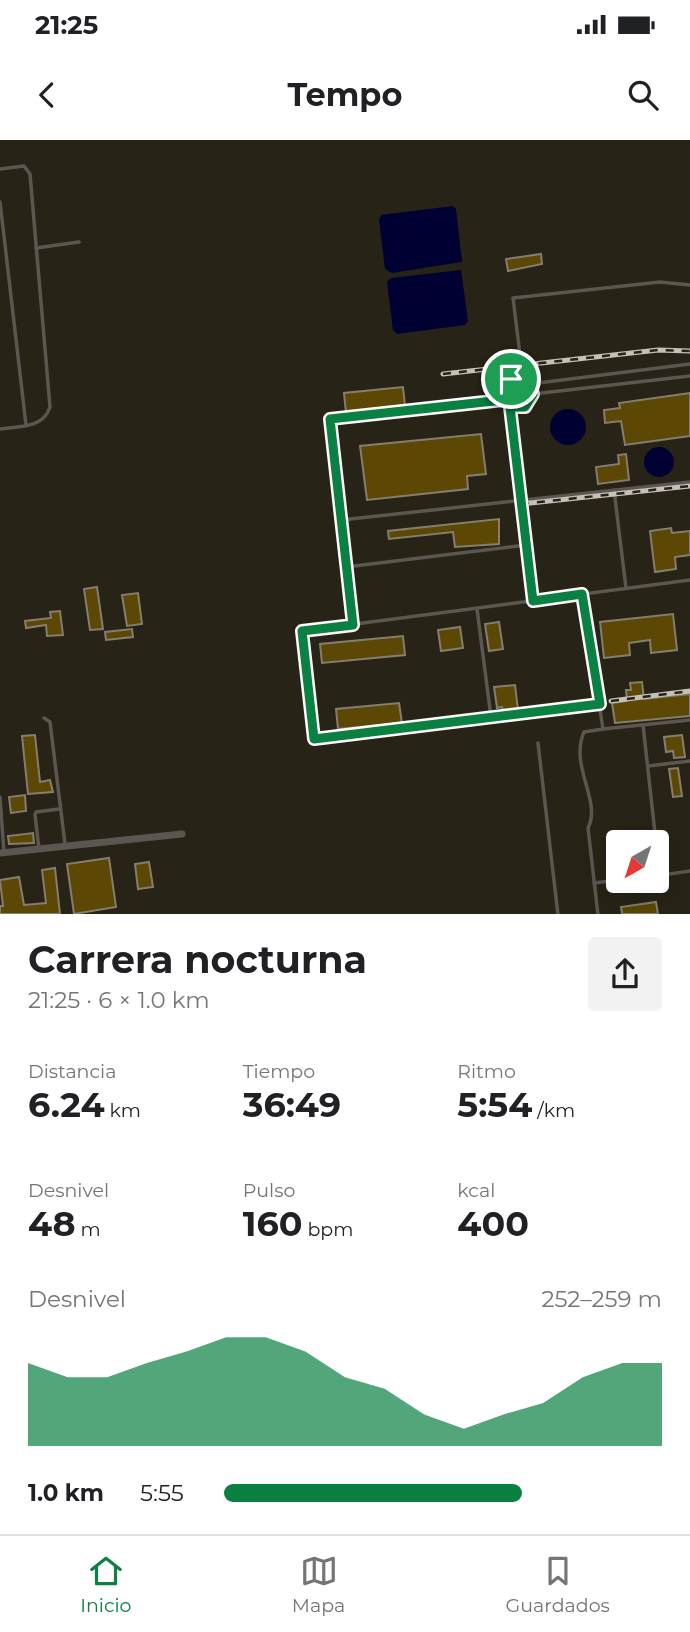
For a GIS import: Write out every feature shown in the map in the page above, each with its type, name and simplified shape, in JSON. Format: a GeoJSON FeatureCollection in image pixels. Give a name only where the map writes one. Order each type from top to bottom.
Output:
{"type":"FeatureCollection","features":[{"type":"Feature","properties":{"kind":"street"},"geometry":{"type":"LineString","coordinates":[[2,853],[182,834]]}},
{"type":"Feature","properties":{"kind":"lane"},"geometry":{"type":"LineString","coordinates":[[0,169],[24,166],[29,170],[50,407],[42,421],[0,429]]}},
{"type":"Feature","properties":{"kind":"lane"},"geometry":{"type":"LineString","coordinates":[[0,202],[26,425]]}},
{"type":"Feature","properties":{"kind":"lane"},"geometry":{"type":"LineString","coordinates":[[36,248],[79,242]]}},
{"type":"Feature","properties":{"kind":"lane"},"geometry":{"type":"LineString","coordinates":[[523,379],[513,298],[660,282],[690,285]]}},
{"type":"Feature","properties":{"kind":"lane"},"geometry":{"type":"LineString","coordinates":[[530,384],[690,363]]}},
{"type":"Feature","properties":{"kind":"lane"},"geometry":{"type":"LineString","coordinates":[[533,394],[690,376]]}},
{"type":"Feature","properties":{"kind":"lane"},"geometry":{"type":"LineString","coordinates":[[510,407],[525,407],[533,394],[530,384],[523,379],[507,382],[502,390],[503,400],[510,407],[533,601]]}},
{"type":"Feature","properties":{"kind":"lane"},"geometry":{"type":"LineString","coordinates":[[353,625],[330,419],[503,400]]}},
{"type":"Feature","properties":{"kind":"lane"},"geometry":{"type":"LineString","coordinates":[[341,520],[690,482]]}},
{"type":"Feature","properties":{"kind":"lane"},"geometry":{"type":"LineString","coordinates":[[614,490],[626,588]]}},
{"type":"Feature","properties":{"kind":"lane"},"geometry":{"type":"LineString","coordinates":[[346,567],[526,545]]}},
{"type":"Feature","properties":{"kind":"lane"},"geometry":{"type":"LineString","coordinates":[[600,704],[314,739],[302,631],[690,580]]}},
{"type":"Feature","properties":{"kind":"lane"},"geometry":{"type":"LineString","coordinates":[[582,594],[603,729]]}},
{"type":"Feature","properties":{"kind":"lane"},"geometry":{"type":"LineString","coordinates":[[477,608],[491,718]]}},
{"type":"Feature","properties":{"kind":"lane"},"geometry":{"type":"LineString","coordinates":[[44,718],[50,722],[65,846]]}},
{"type":"Feature","properties":{"kind":"lane"},"geometry":{"type":"LineString","coordinates":[[598,914],[588,828],[593,818],[592,802],[585,790],[579,743],[584,732],[690,720]]}},
{"type":"Feature","properties":{"kind":"lane"},"geometry":{"type":"LineString","coordinates":[[643,725],[655,830]]}},
{"type":"Feature","properties":{"kind":"lane"},"geometry":{"type":"LineString","coordinates":[[538,743],[558,914]]}},
{"type":"Feature","properties":{"kind":"lane"},"geometry":{"type":"LineString","coordinates":[[648,766],[690,761]]}},
{"type":"Feature","properties":{"kind":"lane"},"geometry":{"type":"LineString","coordinates":[[0,797],[2,853]]}},
{"type":"Feature","properties":{"kind":"lane"},"geometry":{"type":"LineString","coordinates":[[39,849],[36,812],[60,809]]}},
{"type":"Feature","properties":{"kind":"lane"},"geometry":{"type":"LineString","coordinates":[[669,874],[690,871]]}},
{"type":"Feature","properties":{"kind":"lane"},"geometry":{"type":"LineString","coordinates":[[594,883],[606,882]]}},
{"type":"Feature","properties":{"kind":"shaded area"},"geometry":{"type":"Polygon","coordinates":[[[453,206],[456,209],[462,262],[392,273],[385,269],[379,220],[381,215],[453,206]]]}},
{"type":"Feature","properties":{"kind":"shaded area"},"geometry":{"type":"Polygon","coordinates":[[[461,270],[468,321],[465,325],[397,334],[393,330],[387,282],[391,278],[461,270]]]}},
{"type":"Feature","properties":{"kind":"shaded area"},"geometry":{"type":"Polygon","coordinates":[[[568,409],[581,414],[586,427],[581,440],[568,445],[555,440],[550,427],[555,414],[568,409]]]}},
{"type":"Feature","properties":{"kind":"shaded area"},"geometry":{"type":"Polygon","coordinates":[[[659,447],[665,448],[673,456],[673,468],[665,476],[659,477],[653,476],[645,468],[644,462],[645,456],[653,448],[659,447]]]}},
{"type":"Feature","properties":{"kind":"building"},"geometry":{"type":"Polygon","coordinates":[[[541,254],[542,264],[508,271],[506,259],[541,254]]]}},
{"type":"Feature","properties":{"kind":"building"},"geometry":{"type":"Polygon","coordinates":[[[403,387],[405,406],[346,413],[344,393],[403,387]]]}},
{"type":"Feature","properties":{"kind":"building"},"geometry":{"type":"Polygon","coordinates":[[[690,393],[690,436],[625,445],[621,421],[605,423],[604,410],[620,408],[619,403],[690,393]]]}},
{"type":"Feature","properties":{"kind":"building"},"geometry":{"type":"Polygon","coordinates":[[[481,434],[486,474],[467,476],[468,489],[367,500],[360,446],[481,434]]]}},
{"type":"Feature","properties":{"kind":"building"},"geometry":{"type":"Polygon","coordinates":[[[626,454],[629,480],[598,484],[596,467],[619,464],[618,455],[626,454]]]}},
{"type":"Feature","properties":{"kind":"building"},"geometry":{"type":"Polygon","coordinates":[[[499,519],[499,544],[455,547],[453,532],[389,539],[388,531],[499,519]]]}},
{"type":"Feature","properties":{"kind":"building"},"geometry":{"type":"Polygon","coordinates":[[[671,528],[672,533],[690,531],[690,555],[675,557],[676,569],[655,572],[650,531],[671,528]]]}},
{"type":"Feature","properties":{"kind":"building"},"geometry":{"type":"Polygon","coordinates":[[[97,587],[103,629],[90,630],[84,589],[97,587]]]}},
{"type":"Feature","properties":{"kind":"building"},"geometry":{"type":"Polygon","coordinates":[[[138,593],[142,624],[127,626],[122,595],[138,593]]]}},
{"type":"Feature","properties":{"kind":"building"},"geometry":{"type":"Polygon","coordinates":[[[60,611],[63,635],[47,636],[46,625],[26,628],[25,621],[51,618],[50,612],[60,611]]]}},
{"type":"Feature","properties":{"kind":"building"},"geometry":{"type":"Polygon","coordinates":[[[673,614],[677,650],[651,653],[650,640],[629,643],[630,655],[604,658],[600,622],[673,614]]]}},
{"type":"Feature","properties":{"kind":"building"},"geometry":{"type":"Polygon","coordinates":[[[499,622],[503,649],[489,651],[485,624],[499,622]]]}},
{"type":"Feature","properties":{"kind":"building"},"geometry":{"type":"Polygon","coordinates":[[[460,627],[463,648],[441,651],[438,630],[460,627]]]}},
{"type":"Feature","properties":{"kind":"building"},"geometry":{"type":"Polygon","coordinates":[[[132,629],[133,637],[106,640],[105,632],[132,629]]]}},
{"type":"Feature","properties":{"kind":"building"},"geometry":{"type":"Polygon","coordinates":[[[403,636],[405,655],[322,663],[320,644],[403,636]]]}},
{"type":"Feature","properties":{"kind":"building"},"geometry":{"type":"Polygon","coordinates":[[[642,682],[644,699],[690,694],[690,716],[615,723],[612,703],[627,701],[626,690],[631,690],[630,683],[642,682]]]}},
{"type":"Feature","properties":{"kind":"building"},"geometry":{"type":"Polygon","coordinates":[[[515,685],[518,710],[503,712],[502,707],[497,708],[494,687],[515,685]]]}},
{"type":"Feature","properties":{"kind":"building"},"geometry":{"type":"Polygon","coordinates":[[[399,703],[402,723],[338,729],[336,709],[399,703]]]}},
{"type":"Feature","properties":{"kind":"building"},"geometry":{"type":"Polygon","coordinates":[[[35,735],[40,782],[50,780],[53,792],[28,794],[22,736],[35,735]]]}},
{"type":"Feature","properties":{"kind":"building"},"geometry":{"type":"Polygon","coordinates":[[[682,735],[685,757],[674,758],[673,751],[666,752],[664,737],[682,735]]]}},
{"type":"Feature","properties":{"kind":"building"},"geometry":{"type":"Polygon","coordinates":[[[678,768],[682,796],[673,797],[669,769],[678,768]]]}},
{"type":"Feature","properties":{"kind":"building"},"geometry":{"type":"Polygon","coordinates":[[[25,795],[26,811],[11,813],[9,797],[25,795]]]}},
{"type":"Feature","properties":{"kind":"building"},"geometry":{"type":"Polygon","coordinates":[[[33,833],[34,843],[9,844],[8,836],[33,833]]]}},
{"type":"Feature","properties":{"kind":"building"},"geometry":{"type":"Polygon","coordinates":[[[109,858],[116,907],[74,914],[67,864],[109,858]]]}},
{"type":"Feature","properties":{"kind":"building"},"geometry":{"type":"Polygon","coordinates":[[[149,862],[153,887],[138,889],[135,864],[149,862]]]}},
{"type":"Feature","properties":{"kind":"building"},"geometry":{"type":"Polygon","coordinates":[[[55,868],[60,914],[0,914],[0,906],[3,906],[0,880],[19,877],[24,905],[46,903],[42,870],[55,868]]]}},
{"type":"Feature","properties":{"kind":"building"},"geometry":{"type":"Polygon","coordinates":[[[656,902],[658,914],[622,914],[621,907],[656,902]]]}},
{"type":"Feature","properties":{"kind":"railway"},"geometry":{"type":"LineString","coordinates":[[443,374],[658,350],[690,351]]}},
{"type":"Feature","properties":{"kind":"railway"},"geometry":{"type":"LineString","coordinates":[[521,504],[690,486]]}},
{"type":"Feature","properties":{"kind":"railway"},"geometry":{"type":"LineString","coordinates":[[611,701],[690,691]]}},
{"type":"Feature","properties":{"kind":"route"},"geometry":{"type":"LineString","coordinates":[[516,377],[526,380],[533,394],[525,407],[510,407],[533,601],[582,594],[600,704],[314,739],[302,631],[353,625],[330,419],[503,400],[503,385],[511,379],[516,377]]}}]}
